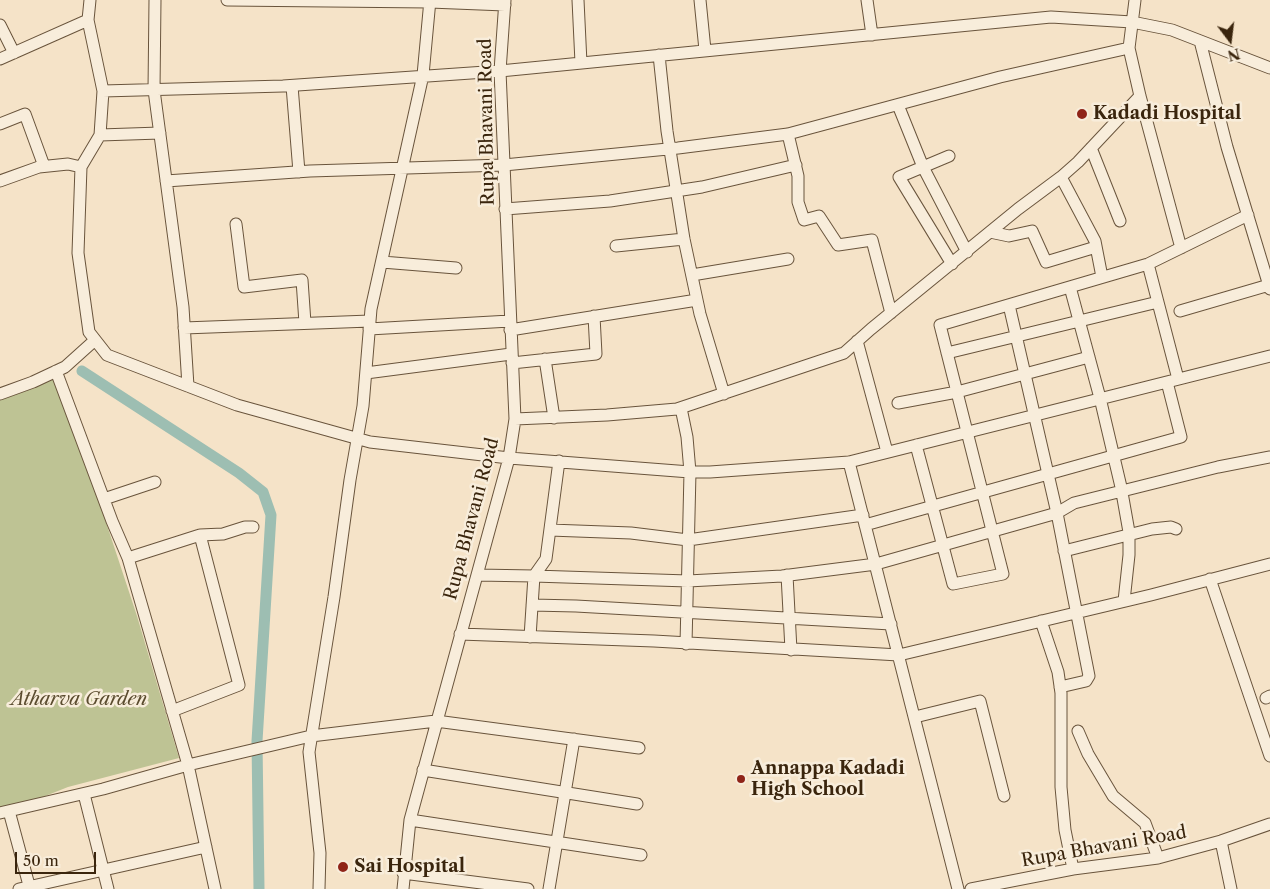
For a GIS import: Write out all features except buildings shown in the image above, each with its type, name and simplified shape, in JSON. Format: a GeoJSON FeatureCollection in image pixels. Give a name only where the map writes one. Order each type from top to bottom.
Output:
{"type":"FeatureCollection","features":[{"type":"Feature","properties":{"kind":"street"},"geometry":{"type":"LineString","coordinates":[[90,0],[88,20],[103,91],[100,135],[81,167],[78,252],[89,332],[107,355],[237,405],[370,442],[509,458],[690,472],[849,462],[1270,356]]}},
{"type":"Feature","properties":{"kind":"street"},"geometry":{"type":"LineString","coordinates":[[155,0],[154,90],[184,328],[188,386]]}},
{"type":"Feature","properties":{"kind":"street"},"geometry":{"type":"LineString","coordinates":[[227,0],[505,3]]}},
{"type":"Feature","properties":{"kind":"street"},"geometry":{"type":"LineString","coordinates":[[578,0],[581,62]]}},
{"type":"Feature","properties":{"kind":"street"},"geometry":{"type":"LineString","coordinates":[[700,0],[705,50]]}},
{"type":"Feature","properties":{"kind":"street"},"geometry":{"type":"LineString","coordinates":[[867,0],[872,35]]}},
{"type":"Feature","properties":{"kind":"street"},"geometry":{"type":"LineString","coordinates":[[1135,0],[1129,48],[1181,248]]}},
{"type":"Feature","properties":{"kind":"street"},"geometry":{"type":"LineString","coordinates":[[319,889],[320,853],[309,752],[358,438],[371,309],[423,75],[430,1]]}},
{"type":"Feature","properties":{"kind":"street","name":"Rupa Bhavani Road"},"geometry":{"type":"LineString","coordinates":[[403,889],[410,820],[509,458],[514,419],[500,71],[505,3]]}},
{"type":"Feature","properties":{"kind":"street"},"geometry":{"type":"LineString","coordinates":[[103,91],[292,86],[423,75],[500,71],[1051,17],[1132,22],[1172,30],[1270,68]]}},
{"type":"Feature","properties":{"kind":"street"},"geometry":{"type":"LineString","coordinates":[[0,60],[88,20]]}},
{"type":"Feature","properties":{"kind":"street"},"geometry":{"type":"LineString","coordinates":[[0,25],[14,53]]}},
{"type":"Feature","properties":{"kind":"street"},"geometry":{"type":"LineString","coordinates":[[1180,312],[1269,287],[1227,147],[1200,41]]}},
{"type":"Feature","properties":{"kind":"street"},"geometry":{"type":"LineString","coordinates":[[166,181],[299,172],[504,165],[670,149],[788,134],[1000,77],[1129,48]]}},
{"type":"Feature","properties":{"kind":"street"},"geometry":{"type":"LineString","coordinates":[[659,55],[670,149],[684,239],[697,300],[724,394]]}},
{"type":"Feature","properties":{"kind":"street"},"geometry":{"type":"LineString","coordinates":[[292,86],[299,172]]}},
{"type":"Feature","properties":{"kind":"street"},"geometry":{"type":"LineString","coordinates":[[514,419],[616,414],[681,408],[844,353],[990,232],[1061,177],[1140,96]]}},
{"type":"Feature","properties":{"kind":"street"},"geometry":{"type":"LineString","coordinates":[[898,104],[923,168],[967,252]]}},
{"type":"Feature","properties":{"kind":"street"},"geometry":{"type":"LineString","coordinates":[[0,124],[25,114],[44,166]]}},
{"type":"Feature","properties":{"kind":"street"},"geometry":{"type":"LineString","coordinates":[[100,135],[160,133]]}},
{"type":"Feature","properties":{"kind":"street"},"geometry":{"type":"LineString","coordinates":[[788,134],[798,176],[798,202],[804,220],[819,216],[838,245],[872,240],[891,313]]}},
{"type":"Feature","properties":{"kind":"street"},"geometry":{"type":"LineString","coordinates":[[1091,148],[1120,221]]}},
{"type":"Feature","properties":{"kind":"street"},"geometry":{"type":"LineString","coordinates":[[949,156],[899,177],[952,264]]}},
{"type":"Feature","properties":{"kind":"street"},"geometry":{"type":"LineString","coordinates":[[0,181],[44,166],[68,164],[81,167]]}},
{"type":"Feature","properties":{"kind":"street"},"geometry":{"type":"LineString","coordinates":[[505,209],[610,201],[677,191],[796,165]]}},
{"type":"Feature","properties":{"kind":"street"},"geometry":{"type":"LineString","coordinates":[[1061,177],[1095,241],[1102,277]]}},
{"type":"Feature","properties":{"kind":"street"},"geometry":{"type":"LineString","coordinates":[[916,445],[953,584],[1003,574],[940,324],[1148,264],[1248,215]]}},
{"type":"Feature","properties":{"kind":"street"},"geometry":{"type":"LineString","coordinates":[[236,224],[244,287],[302,280],[305,323]]}},
{"type":"Feature","properties":{"kind":"street"},"geometry":{"type":"LineString","coordinates":[[990,232],[1009,236],[1032,231],[1046,262],[1096,247]]}},
{"type":"Feature","properties":{"kind":"street"},"geometry":{"type":"LineString","coordinates":[[616,246],[684,239]]}},
{"type":"Feature","properties":{"kind":"street"},"geometry":{"type":"LineString","coordinates":[[692,275],[788,259]]}},
{"type":"Feature","properties":{"kind":"street"},"geometry":{"type":"LineString","coordinates":[[382,262],[456,268]]}},
{"type":"Feature","properties":{"kind":"street"},"geometry":{"type":"LineString","coordinates":[[550,530],[631,533],[688,540],[864,520],[933,506],[1181,437],[1173,380],[1158,302],[1148,264]]}},
{"type":"Feature","properties":{"kind":"street"},"geometry":{"type":"LineString","coordinates":[[1070,287],[1100,398],[1122,492],[1129,535],[1129,555],[1124,601]]}},
{"type":"Feature","properties":{"kind":"street"},"geometry":{"type":"LineString","coordinates":[[184,328],[305,323],[510,325],[594,316],[697,300]]}},
{"type":"Feature","properties":{"kind":"street"},"geometry":{"type":"LineString","coordinates":[[947,353],[1158,302]]}},
{"type":"Feature","properties":{"kind":"street"},"geometry":{"type":"LineString","coordinates":[[1009,305],[1057,513],[1089,676],[1086,681],[1060,687]]}},
{"type":"Feature","properties":{"kind":"street"},"geometry":{"type":"LineString","coordinates":[[366,373],[512,358],[545,359],[596,354],[594,316]]}},
{"type":"Feature","properties":{"kind":"street"},"geometry":{"type":"LineString","coordinates":[[0,394],[33,382],[65,367],[95,340]]}},
{"type":"Feature","properties":{"kind":"street"},"geometry":{"type":"LineString","coordinates":[[857,341],[888,452]]}},
{"type":"Feature","properties":{"kind":"street"},"geometry":{"type":"LineString","coordinates":[[898,403],[957,392],[1089,357]]}},
{"type":"Feature","properties":{"kind":"street"},"geometry":{"type":"LineString","coordinates":[[545,359],[554,418]]}},
{"type":"Feature","properties":{"kind":"street"},"geometry":{"type":"LineString","coordinates":[[56,371],[128,558],[188,765],[215,889]]}},
{"type":"Feature","properties":{"kind":"street"},"geometry":{"type":"LineString","coordinates":[[681,408],[687,437],[690,472],[686,644]]}},
{"type":"Feature","properties":{"kind":"street"},"geometry":{"type":"LineString","coordinates":[[477,575],[688,582],[787,575],[876,564],[1057,513],[1074,503],[1223,466],[1270,457]]}},
{"type":"Feature","properties":{"kind":"street"},"geometry":{"type":"LineString","coordinates":[[530,637],[534,576],[546,559],[559,461]]}},
{"type":"Feature","properties":{"kind":"street"},"geometry":{"type":"LineString","coordinates":[[849,462],[958,889]]}},
{"type":"Feature","properties":{"kind":"street"},"geometry":{"type":"LineString","coordinates":[[104,499],[155,482]]}},
{"type":"Feature","properties":{"kind":"street"},"geometry":{"type":"LineString","coordinates":[[128,558],[200,535],[223,534],[245,527],[253,527]]}},
{"type":"Feature","properties":{"kind":"street"},"geometry":{"type":"LineString","coordinates":[[1064,551],[1152,529],[1171,527],[1176,529]]}},
{"type":"Feature","properties":{"kind":"street"},"geometry":{"type":"LineString","coordinates":[[172,711],[239,684],[200,535]]}},
{"type":"Feature","properties":{"kind":"street"},"geometry":{"type":"LineString","coordinates":[[460,634],[899,656],[1270,564]]}},
{"type":"Feature","properties":{"kind":"street"},"geometry":{"type":"LineString","coordinates":[[787,575],[791,650]]}},
{"type":"Feature","properties":{"kind":"street"},"geometry":{"type":"LineString","coordinates":[[1210,579],[1270,756]]}},
{"type":"Feature","properties":{"kind":"street"},"geometry":{"type":"LineString","coordinates":[[532,605],[891,624]]}},
{"type":"Feature","properties":{"kind":"street"},"geometry":{"type":"LineString","coordinates":[[1041,621],[1058,672],[1060,687],[1065,830],[1073,869]]}},
{"type":"Feature","properties":{"kind":"street"},"geometry":{"type":"LineString","coordinates":[[915,717],[980,701],[1004,796]]}},
{"type":"Feature","properties":{"kind":"street"},"geometry":{"type":"LineString","coordinates":[[206,847],[26,888],[4,812],[84,794],[188,765],[312,736],[436,721],[639,748]]}},
{"type":"Feature","properties":{"kind":"street"},"geometry":{"type":"LineString","coordinates":[[1078,731],[1088,754],[1113,796],[1145,823],[1158,858]]}},
{"type":"Feature","properties":{"kind":"street"},"geometry":{"type":"LineString","coordinates":[[549,889],[574,739]]}},
{"type":"Feature","properties":{"kind":"street"},"geometry":{"type":"LineString","coordinates":[[424,770],[637,804]]}},
{"type":"Feature","properties":{"kind":"street"},"geometry":{"type":"LineString","coordinates":[[84,794],[108,889]]}},
{"type":"Feature","properties":{"kind":"street"},"geometry":{"type":"LineString","coordinates":[[410,820],[641,855]]}},
{"type":"Feature","properties":{"kind":"street","name":"Rupa Bhavani Road"},"geometry":{"type":"LineString","coordinates":[[971,889],[1073,869],[1158,858],[1221,841],[1270,824]]}},
{"type":"Feature","properties":{"kind":"street"},"geometry":{"type":"LineString","coordinates":[[1221,841],[1231,889]]}},
{"type":"Feature","properties":{"kind":"street"},"geometry":{"type":"LineString","coordinates":[[404,873],[485,886],[528,889]]}},
{"type":"Feature","properties":{"kind":"green space","name":"Atharva Garden"},"geometry":{"type":"Polygon","coordinates":[[[56,371],[137,616],[179,758],[68,787],[0,814],[0,392],[56,371]]]}},
{"type":"Feature","properties":{"kind":"waterway"},"geometry":{"type":"LineString","coordinates":[[82,371],[239,473],[263,492],[271,515],[257,741],[259,889]]}},
{"type":"Feature","properties":{"kind":"place","name":"Kadadi Hospital"},"geometry":{"type":"Point","coordinates":[1082,114]}},
{"type":"Feature","properties":{"kind":"place","name":"Annappa Kadadi High School"},"geometry":{"type":"Point","coordinates":[741,779]}},
{"type":"Feature","properties":{"kind":"place","name":"Sai Hospital"},"geometry":{"type":"Point","coordinates":[343,867]}}]}
